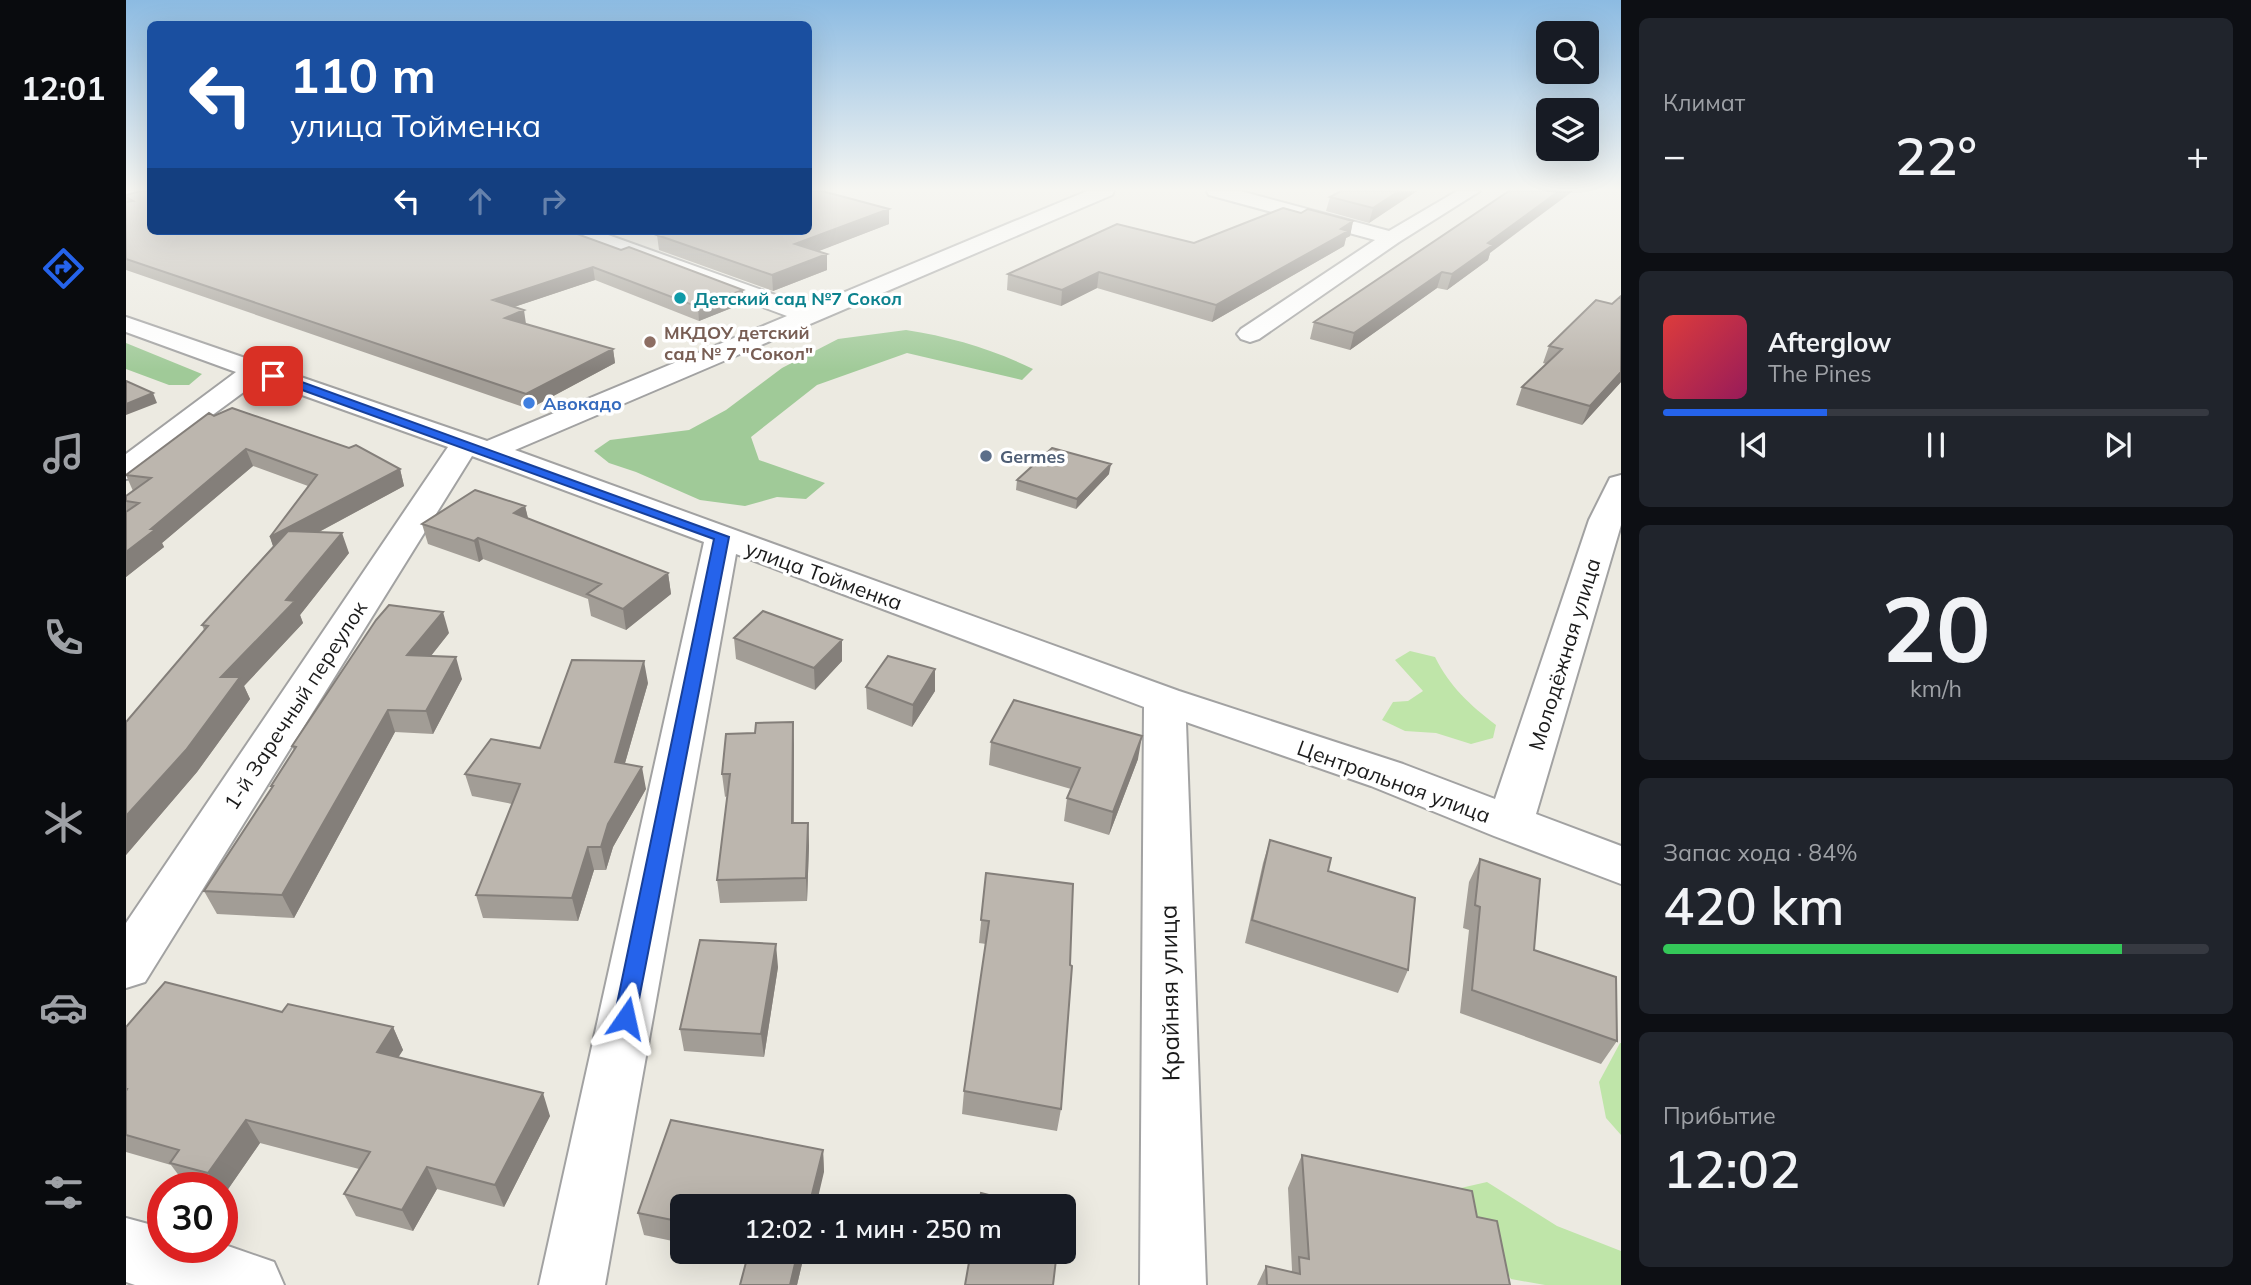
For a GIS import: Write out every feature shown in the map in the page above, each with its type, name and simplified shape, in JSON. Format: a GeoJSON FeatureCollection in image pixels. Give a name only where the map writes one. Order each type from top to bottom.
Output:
{"type":"FeatureCollection","features":[{"type":"Feature","properties":{"kind":"street"},"geometry":{"type":"LineString","coordinates":[[632,251],[810,316]]}},
{"type":"Feature","properties":{"kind":"street"},"geometry":{"type":"LineString","coordinates":[[476,447],[810,316],[963,251]]}},
{"type":"Feature","properties":{"kind":"street"},"geometry":{"type":"LineString","coordinates":[[1250,334],[1373,251]]}},
{"type":"Feature","properties":{"kind":"street","name":"улица Тойменка"},"geometry":{"type":"LineString","coordinates":[[126,324],[476,447],[1165,700]]}},
{"type":"Feature","properties":{"kind":"street"},"geometry":{"type":"LineString","coordinates":[[126,470],[163,438],[256,370]]}},
{"type":"Feature","properties":{"kind":"street","name":"1-й Заречный переулок"},"geometry":{"type":"LineString","coordinates":[[126,966],[476,447]]}},
{"type":"Feature","properties":{"kind":"street","name":"Молодёжная улица"},"geometry":{"type":"LineString","coordinates":[[1510,824],[1606,520],[1621,485]]}},
{"type":"Feature","properties":{"kind":"street"},"geometry":{"type":"LineString","coordinates":[[572,1285],[722,537]]}},
{"type":"Feature","properties":{"kind":"street","name":"Центральная улица"},"geometry":{"type":"LineString","coordinates":[[1165,700],[1387,775],[1621,865]]}},
{"type":"Feature","properties":{"kind":"street","name":"Крайняя улица"},"geometry":{"type":"LineString","coordinates":[[1165,700],[1173,1285]]}},
{"type":"Feature","properties":{"kind":"street"},"geometry":{"type":"LineString","coordinates":[[126,1250],[251,1285]]}},
{"type":"Feature","properties":{"kind":"green space"},"geometry":{"type":"Polygon","coordinates":[[[906,330],[971,345],[1033,369],[1022,380],[907,353],[817,385],[751,437],[759,460],[825,483],[806,499],[777,497],[745,506],[700,500],[609,463],[594,451],[610,440],[689,430],[726,410],[782,368],[838,339],[906,330]]]}},
{"type":"Feature","properties":{"kind":"green space"},"geometry":{"type":"Polygon","coordinates":[[[126,343],[202,374],[189,385],[169,385],[126,369],[126,343]]]}},
{"type":"Feature","properties":{"kind":"green space"},"geometry":{"type":"Polygon","coordinates":[[[1410,651],[1435,657],[1461,695],[1496,725],[1493,738],[1471,744],[1436,733],[1405,731],[1382,720],[1393,702],[1408,701],[1423,691],[1395,660],[1410,651]]]}},
{"type":"Feature","properties":{"kind":"green space"},"geometry":{"type":"Polygon","coordinates":[[[1620,1043],[1621,1135],[1606,1118],[1599,1082],[1620,1043]]]}},
{"type":"Feature","properties":{"kind":"green space"},"geometry":{"type":"Polygon","coordinates":[[[1487,1182],[1557,1226],[1621,1251],[1621,1285],[1545,1285],[1511,1279],[1452,1190],[1487,1182]]]}},
{"type":"Feature","properties":{"kind":"building"},"geometry":{"type":"Polygon","coordinates":[[[126,251],[640,251],[743,290],[698,307],[593,267],[493,300],[524,310],[505,318],[613,349],[526,394],[126,259],[126,251]]]}},
{"type":"Feature","properties":{"kind":"building"},"geometry":{"type":"Polygon","coordinates":[[[703,251],[817,251],[827,254],[772,275],[703,251]]]}},
{"type":"Feature","properties":{"kind":"building"},"geometry":{"type":"Polygon","coordinates":[[[1058,251],[1312,251],[1216,305],[1099,272],[1062,290],[1008,274],[1058,251]]]}},
{"type":"Feature","properties":{"kind":"building"},"geometry":{"type":"Polygon","coordinates":[[[1420,251],[1485,251],[1452,274],[1442,272],[1354,333],[1314,322],[1420,251]]]}},
{"type":"Feature","properties":{"kind":"building"},"geometry":{"type":"Polygon","coordinates":[[[1621,296],[1621,372],[1590,406],[1522,387],[1562,349],[1549,346],[1596,300],[1612,304],[1621,296]]]}},
{"type":"Feature","properties":{"kind":"building"},"geometry":{"type":"Polygon","coordinates":[[[126,381],[153,393],[126,404],[126,381]]]}},
{"type":"Feature","properties":{"kind":"building"},"geometry":{"type":"Polygon","coordinates":[[[232,408],[349,448],[356,445],[400,469],[270,537],[317,475],[246,449],[126,552],[126,512],[139,503],[126,501],[126,496],[151,478],[126,475],[209,413],[214,416],[232,408]]]}},
{"type":"Feature","properties":{"kind":"building"},"geometry":{"type":"Polygon","coordinates":[[[1052,448],[1111,464],[1077,499],[1017,480],[1052,448]]]}},
{"type":"Feature","properties":{"kind":"building"},"geometry":{"type":"Polygon","coordinates":[[[475,490],[525,506],[514,513],[668,573],[623,609],[587,594],[601,584],[478,538],[474,541],[422,524],[475,490]]]}},
{"type":"Feature","properties":{"kind":"building"},"geometry":{"type":"Polygon","coordinates":[[[288,531],[342,533],[286,600],[295,601],[221,677],[240,677],[186,750],[126,816],[126,722],[208,626],[202,625],[288,531]]]}},
{"type":"Feature","properties":{"kind":"building"},"geometry":{"type":"Polygon","coordinates":[[[389,605],[443,612],[407,655],[456,657],[426,711],[388,710],[282,895],[204,891],[273,786],[296,747],[292,746],[376,620],[389,605]]]}},
{"type":"Feature","properties":{"kind":"building"},"geometry":{"type":"Polygon","coordinates":[[[763,611],[842,640],[814,668],[734,638],[763,611]]]}},
{"type":"Feature","properties":{"kind":"building"},"geometry":{"type":"Polygon","coordinates":[[[888,656],[935,669],[913,705],[866,687],[888,656]]]}},
{"type":"Feature","properties":{"kind":"building"},"geometry":{"type":"Polygon","coordinates":[[[572,660],[644,661],[615,762],[642,767],[608,824],[601,847],[588,847],[572,898],[476,895],[520,784],[465,774],[491,739],[540,748],[572,660]]]}},
{"type":"Feature","properties":{"kind":"building"},"geometry":{"type":"Polygon","coordinates":[[[1014,700],[1142,736],[1113,812],[1067,798],[1080,768],[991,742],[1014,700]]]}},
{"type":"Feature","properties":{"kind":"building"},"geometry":{"type":"Polygon","coordinates":[[[793,722],[792,823],[808,823],[806,878],[717,880],[730,774],[722,774],[726,734],[755,733],[756,723],[793,722]]]}},
{"type":"Feature","properties":{"kind":"building"},"geometry":{"type":"Polygon","coordinates":[[[1270,840],[1331,858],[1328,871],[1415,898],[1408,970],[1252,920],[1270,840]]]}},
{"type":"Feature","properties":{"kind":"building"},"geometry":{"type":"Polygon","coordinates":[[[1480,859],[1540,879],[1534,950],[1616,977],[1617,1041],[1472,990],[1480,907],[1475,905],[1480,859]]]}},
{"type":"Feature","properties":{"kind":"building"},"geometry":{"type":"Polygon","coordinates":[[[986,873],[1073,884],[1072,966],[1061,1109],[964,1091],[989,921],[981,920],[986,873]]]}},
{"type":"Feature","properties":{"kind":"building"},"geometry":{"type":"Polygon","coordinates":[[[700,940],[776,944],[761,1034],[680,1029],[700,940]]]}},
{"type":"Feature","properties":{"kind":"building"},"geometry":{"type":"Polygon","coordinates":[[[165,982],[282,1012],[288,1004],[393,1027],[377,1052],[543,1093],[495,1185],[427,1167],[402,1210],[344,1194],[370,1152],[246,1120],[209,1172],[204,1172],[170,1163],[179,1150],[126,1135],[126,1027],[165,982]]]}},
{"type":"Feature","properties":{"kind":"building"},"geometry":{"type":"Polygon","coordinates":[[[671,1120],[823,1150],[812,1194],[670,1194],[670,1220],[638,1213],[671,1120]]]}},
{"type":"Feature","properties":{"kind":"building"},"geometry":{"type":"Polygon","coordinates":[[[1302,1155],[1472,1191],[1477,1217],[1497,1221],[1510,1285],[1267,1285],[1266,1266],[1300,1274],[1299,1257],[1309,1259],[1302,1155]]]}},
{"type":"Feature","properties":{"kind":"building"},"geometry":{"type":"Polygon","coordinates":[[[746,1264],[795,1264],[790,1285],[740,1285],[746,1264]]]}},
{"type":"Feature","properties":{"kind":"building"},"geometry":{"type":"Polygon","coordinates":[[[969,1264],[1055,1264],[1053,1285],[965,1285],[969,1264]]]}},
{"type":"Feature","properties":{"kind":"place","name":"Детский сад №7 Сокол"},"geometry":{"type":"Point","coordinates":[680,298]}},
{"type":"Feature","properties":{"kind":"place","name":"МКДОУ детский сад № 7 \"Сокол\""},"geometry":{"type":"Point","coordinates":[650,342]}},
{"type":"Feature","properties":{"kind":"place","name":"Авокадо"},"geometry":{"type":"Point","coordinates":[529,403]}},
{"type":"Feature","properties":{"kind":"place","name":"Germes"},"geometry":{"type":"Point","coordinates":[986,456]}},
{"type":"Feature","properties":{"kind":"route"},"geometry":{"type":"LineString","coordinates":[[273,376],[722,537],[626,1018]]}}]}
